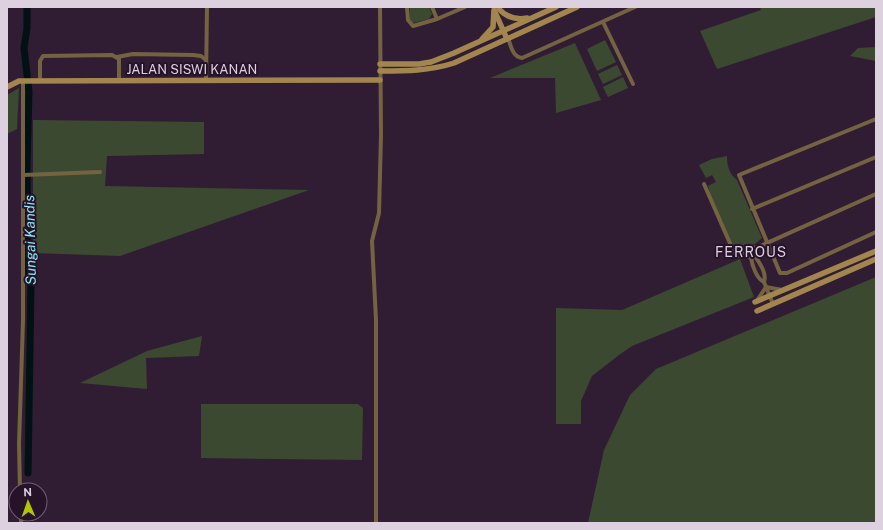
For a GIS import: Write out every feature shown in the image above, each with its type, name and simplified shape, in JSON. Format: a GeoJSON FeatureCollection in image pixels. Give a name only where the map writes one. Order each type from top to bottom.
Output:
{"type":"FeatureCollection","features":[{"type":"Feature","properties":{"kind":"street"},"geometry":{"type":"LineString","coordinates":[[206,80],[207,7]]}},
{"type":"Feature","properties":{"kind":"street"},"geometry":{"type":"LineString","coordinates":[[376,523],[376,320],[372,241],[379,212],[381,134],[380,7]]}},
{"type":"Feature","properties":{"kind":"street"},"geometry":{"type":"LineString","coordinates":[[408,7],[408,20],[413,26],[437,19],[465,8]]}},
{"type":"Feature","properties":{"kind":"street"},"geometry":{"type":"LineString","coordinates":[[432,7],[437,19]]}},
{"type":"Feature","properties":{"kind":"street"},"geometry":{"type":"LineString","coordinates":[[380,64],[419,64],[431,62],[476,44],[556,7]]}},
{"type":"Feature","properties":{"kind":"street"},"geometry":{"type":"LineString","coordinates":[[380,71],[420,71],[454,63],[577,7]]}},
{"type":"Feature","properties":{"kind":"street"},"geometry":{"type":"LineString","coordinates":[[496,8],[514,54],[518,58],[522,58],[635,7]]}},
{"type":"Feature","properties":{"kind":"street"},"geometry":{"type":"LineString","coordinates":[[476,44],[488,34],[493,27],[496,8]]}},
{"type":"Feature","properties":{"kind":"street"},"geometry":{"type":"LineString","coordinates":[[496,8],[508,17],[519,20],[534,17]]}},
{"type":"Feature","properties":{"kind":"street"},"geometry":{"type":"LineString","coordinates":[[603,22],[633,84]]}},
{"type":"Feature","properties":{"kind":"street"},"geometry":{"type":"LineString","coordinates":[[40,81],[40,61],[41,58],[46,55],[112,55],[117,57],[133,54],[194,54],[201,56],[206,60]]}},
{"type":"Feature","properties":{"kind":"street"},"geometry":{"type":"LineString","coordinates":[[117,57],[119,60],[119,81]]}},
{"type":"Feature","properties":{"kind":"street","name":"JALAN SISWI KANAN"},"geometry":{"type":"LineString","coordinates":[[7,88],[17,82],[24,81],[380,80]]}},
{"type":"Feature","properties":{"kind":"street"},"geometry":{"type":"LineString","coordinates":[[20,482],[19,444],[23,320],[24,81]]}},
{"type":"Feature","properties":{"kind":"street"},"geometry":{"type":"LineString","coordinates":[[876,119],[738,175],[778,270],[784,274],[876,232]]}},
{"type":"Feature","properties":{"kind":"street"},"geometry":{"type":"LineString","coordinates":[[752,209],[876,157]]}},
{"type":"Feature","properties":{"kind":"street"},"geometry":{"type":"LineString","coordinates":[[24,175],[100,172]]}},
{"type":"Feature","properties":{"kind":"street"},"geometry":{"type":"LineString","coordinates":[[704,184],[736,257],[746,252],[749,246],[756,248],[814,221],[842,211],[876,194]]}},
{"type":"Feature","properties":{"kind":"street"},"geometry":{"type":"LineString","coordinates":[[756,248],[756,256],[763,269],[766,278],[764,282],[773,304]]}},
{"type":"Feature","properties":{"kind":"street"},"geometry":{"type":"LineString","coordinates":[[755,302],[876,251]]}},
{"type":"Feature","properties":{"kind":"street"},"geometry":{"type":"LineString","coordinates":[[746,252],[760,281],[764,282]]}},
{"type":"Feature","properties":{"kind":"street"},"geometry":{"type":"LineString","coordinates":[[750,258],[756,256]]}},
{"type":"Feature","properties":{"kind":"street"},"geometry":{"type":"LineString","coordinates":[[757,311],[876,259]]}},
{"type":"Feature","properties":{"kind":"street"},"geometry":{"type":"LineString","coordinates":[[766,287],[785,290]]}},
{"type":"Feature","properties":{"kind":"street"},"geometry":{"type":"LineString","coordinates":[[755,302],[763,294],[766,287]]}},
{"type":"Feature","properties":{"kind":"green space"},"geometry":{"type":"Polygon","coordinates":[[[410,7],[429,7],[432,14],[429,19],[413,23],[410,21],[410,7]]]}},
{"type":"Feature","properties":{"kind":"green space"},"geometry":{"type":"Polygon","coordinates":[[[760,7],[876,7],[876,17],[717,69],[700,31],[761,10],[760,7]]]}},
{"type":"Feature","properties":{"kind":"green space"},"geometry":{"type":"Polygon","coordinates":[[[605,40],[616,62],[597,71],[587,49],[605,40]]]}},
{"type":"Feature","properties":{"kind":"green space"},"geometry":{"type":"Polygon","coordinates":[[[575,43],[601,100],[556,113],[555,78],[490,78],[575,43]]]}},
{"type":"Feature","properties":{"kind":"green space"},"geometry":{"type":"Polygon","coordinates":[[[876,47],[876,61],[850,56],[858,48],[876,47]]]}},
{"type":"Feature","properties":{"kind":"green space"},"geometry":{"type":"Polygon","coordinates":[[[617,65],[622,75],[603,84],[598,74],[617,65]]]}},
{"type":"Feature","properties":{"kind":"green space"},"geometry":{"type":"Polygon","coordinates":[[[623,77],[628,88],[608,97],[603,87],[623,77]]]}},
{"type":"Feature","properties":{"kind":"green space"},"geometry":{"type":"Polygon","coordinates":[[[19,88],[17,129],[7,134],[7,95],[19,88]]]}},
{"type":"Feature","properties":{"kind":"green space"},"geometry":{"type":"Polygon","coordinates":[[[33,120],[204,122],[204,154],[107,156],[105,186],[309,190],[120,256],[33,253],[33,120]]]}},
{"type":"Feature","properties":{"kind":"green space"},"geometry":{"type":"Polygon","coordinates":[[[727,156],[729,169],[737,180],[762,238],[755,244],[750,244],[740,251],[734,249],[710,194],[708,186],[716,182],[712,175],[706,178],[699,165],[712,159],[727,156]]]}},
{"type":"Feature","properties":{"kind":"green space"},"geometry":{"type":"Polygon","coordinates":[[[740,259],[754,297],[632,346],[592,376],[581,401],[581,424],[556,424],[556,308],[622,310],[740,259]]]}},
{"type":"Feature","properties":{"kind":"green space"},"geometry":{"type":"Polygon","coordinates":[[[876,277],[876,523],[588,523],[604,450],[630,395],[656,369],[876,277]]]}},
{"type":"Feature","properties":{"kind":"green space"},"geometry":{"type":"Polygon","coordinates":[[[202,336],[199,356],[146,358],[147,389],[80,383],[147,351],[202,336]]]}},
{"type":"Feature","properties":{"kind":"green space"},"geometry":{"type":"Polygon","coordinates":[[[201,404],[358,404],[363,408],[362,460],[201,458],[201,404]]]}},
{"type":"Feature","properties":{"kind":"waterway","name":"Sungai Kandis"},"geometry":{"type":"LineString","coordinates":[[27,7],[27,28],[24,48],[29,92],[27,164],[28,274],[31,283],[28,473]]}},
{"type":"Feature","properties":{"kind":"district","name":"FERROUS"},"geometry":{"type":"Point","coordinates":[751,252]}}]}
